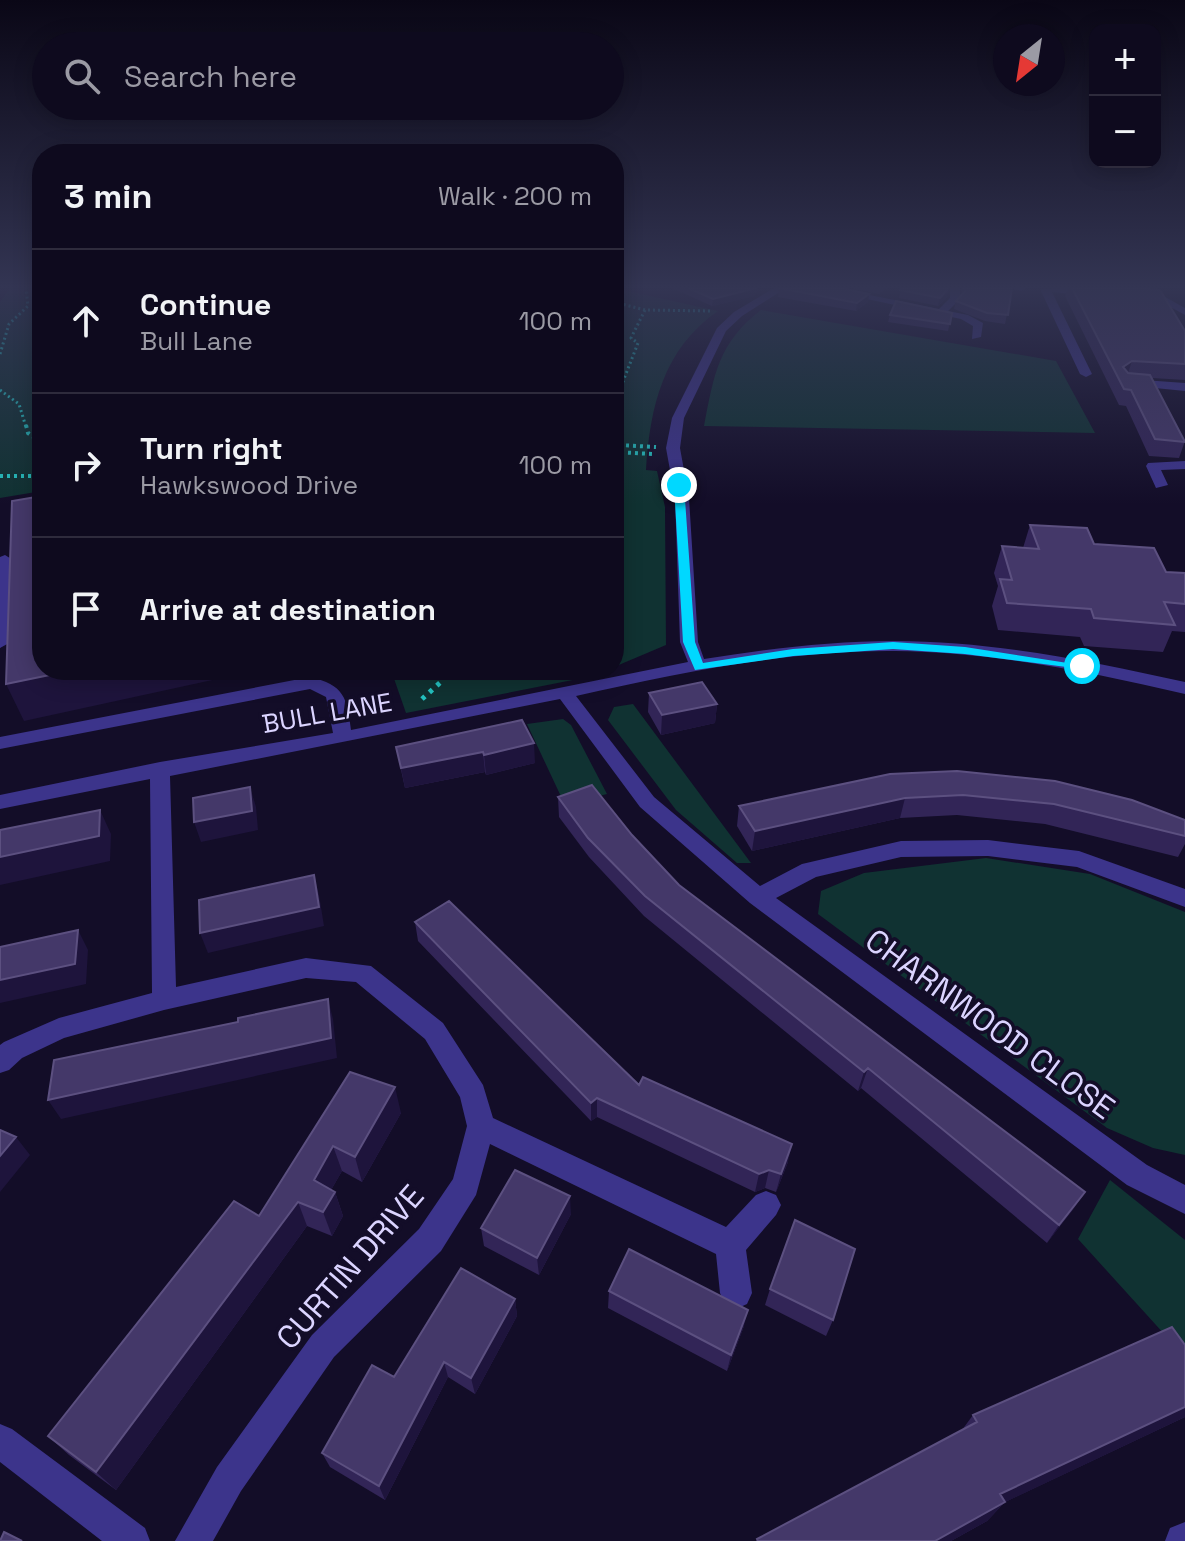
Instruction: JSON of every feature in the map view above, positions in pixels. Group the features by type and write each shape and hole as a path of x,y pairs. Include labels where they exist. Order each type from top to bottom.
{"street":[{"path":"699,668 689,642 682,498 673,448 678,418 705,360"},
{"path":"1079,360 1086,374"},
{"path":"1127,383 1185,387"},
{"path":"1161,485 1153,466 1185,465"},
{"path":"0,643 5,560"},
{"name":"BULL LANE","path":"0,802 160,769 343,738 793,652 893,646 1051,661 1185,688"},
{"path":"0,743 310,683 326,685 334,691 343,738"},
{"name":"CHARNWOOD CLOSE","path":"565,694 647,802 758,897 1137,1175 1185,1200"},
{"path":"160,769 164,1000"},
{"path":"758,897 810,870 901,849 988,848 1079,859 1185,898"},
{"path":"0,1062 13,1050 59,1029 164,1000 306,968 362,973 434,1031 473,1094 481,1126 730,1245"},
{"name":"CURTIN DRIVE","path":"193,1541 229,1479 323,1346 430,1240 466,1185 481,1126"},
{"path":"736,1293 730,1245 766,1205"},
{"path":"0,1441 132,1541"}],"path":[{"path":"624,379 631,360"},
{"path":"0,390 19,404 22,423 32,438"},
{"path":"624,445 661,447"},
{"path":"624,452 662,454"},
{"path":"0,476 32,476"},
{"path":"417,704 443,680"}],"green space":[{"path":"0,360 32,360 32,493 0,498"},
{"path":"624,360 673,360 656,402 646,470 657,471 665,507 666,645 624,663"},
{"path":"720,361 1056,361 1095,433 704,426"},
{"path":"394,680 573,680 406,713"},
{"path":"633,704 751,863 737,863 676,810 608,720 614,707"},
{"path":"563,719 571,725 607,794 565,805 527,724"},
{"path":"986,858 1090,874 1185,912 1185,1155 1153,1148 1107,1128 818,914 821,891 864,873"},
{"path":"1110,1180 1185,1240 1185,1357 1078,1239"}],"building":[{"path":"1109,360 1185,360 1185,364 1132,361 1123,367 1128,373 1150,375 1185,442 1155,439 1131,390 1124,389"},
{"path":"32,498 32,679 6,684 12,501"},
{"path":"1030,525 1087,528 1094,544 1154,548 1166,572 1185,573 1185,604 1164,602 1175,625 1094,618 1091,609 1007,603 1000,579 1012,580 1002,546 1039,549"},
{"path":"702,682 717,704 662,715 649,693"},
{"path":"522,720 534,743 484,755 483,752 401,768 396,747"},
{"path":"957,771 1055,781 1132,800 1185,820 1185,836 1054,804 963,795 905,798 755,831 739,806 890,774"},
{"path":"592,785 632,835 679,885 1085,1192 1059,1225 868,1068 864,1072 645,896 588,838 558,797"},
{"path":"250,787 252,811 194,822 193,798"},
{"path":"100,810 99,836 0,857 0,830"},
{"path":"314,875 319,907 200,933 199,900"},
{"path":"449,901 639,1085 643,1077 792,1144 781,1174 769,1170 759,1174 597,1098 591,1103 415,922"},
{"path":"78,930 75,964 0,980 0,947"},
{"path":"328,999 331,1038 48,1100 54,1060 238,1022 238,1018"},
{"path":"350,1072 395,1087 355,1157 333,1146 314,1180 335,1192 323,1212 298,1202 96,1472 48,1436 234,1201 259,1216"},
{"path":"0,1130 16,1137 0,1156"},
{"path":"515,1170 570,1196 537,1258 481,1228"},
{"path":"795,1220 855,1249 833,1320 770,1289"},
{"path":"629,1249 748,1310 731,1355 609,1291"},
{"path":"461,1268 515,1299 471,1378 444,1362 379,1486 322,1453 372,1365 394,1377"},
{"path":"1172,1327 1185,1345 1185,1407 1000,1494 1005,1502 935,1541 758,1541 977,1422 973,1415"},
{"path":"4,1532 22,1541 0,1541"}],"route":[{"path":"679,485 689,642 699,668 793,652 893,646 965,650 1082,666"}]}
